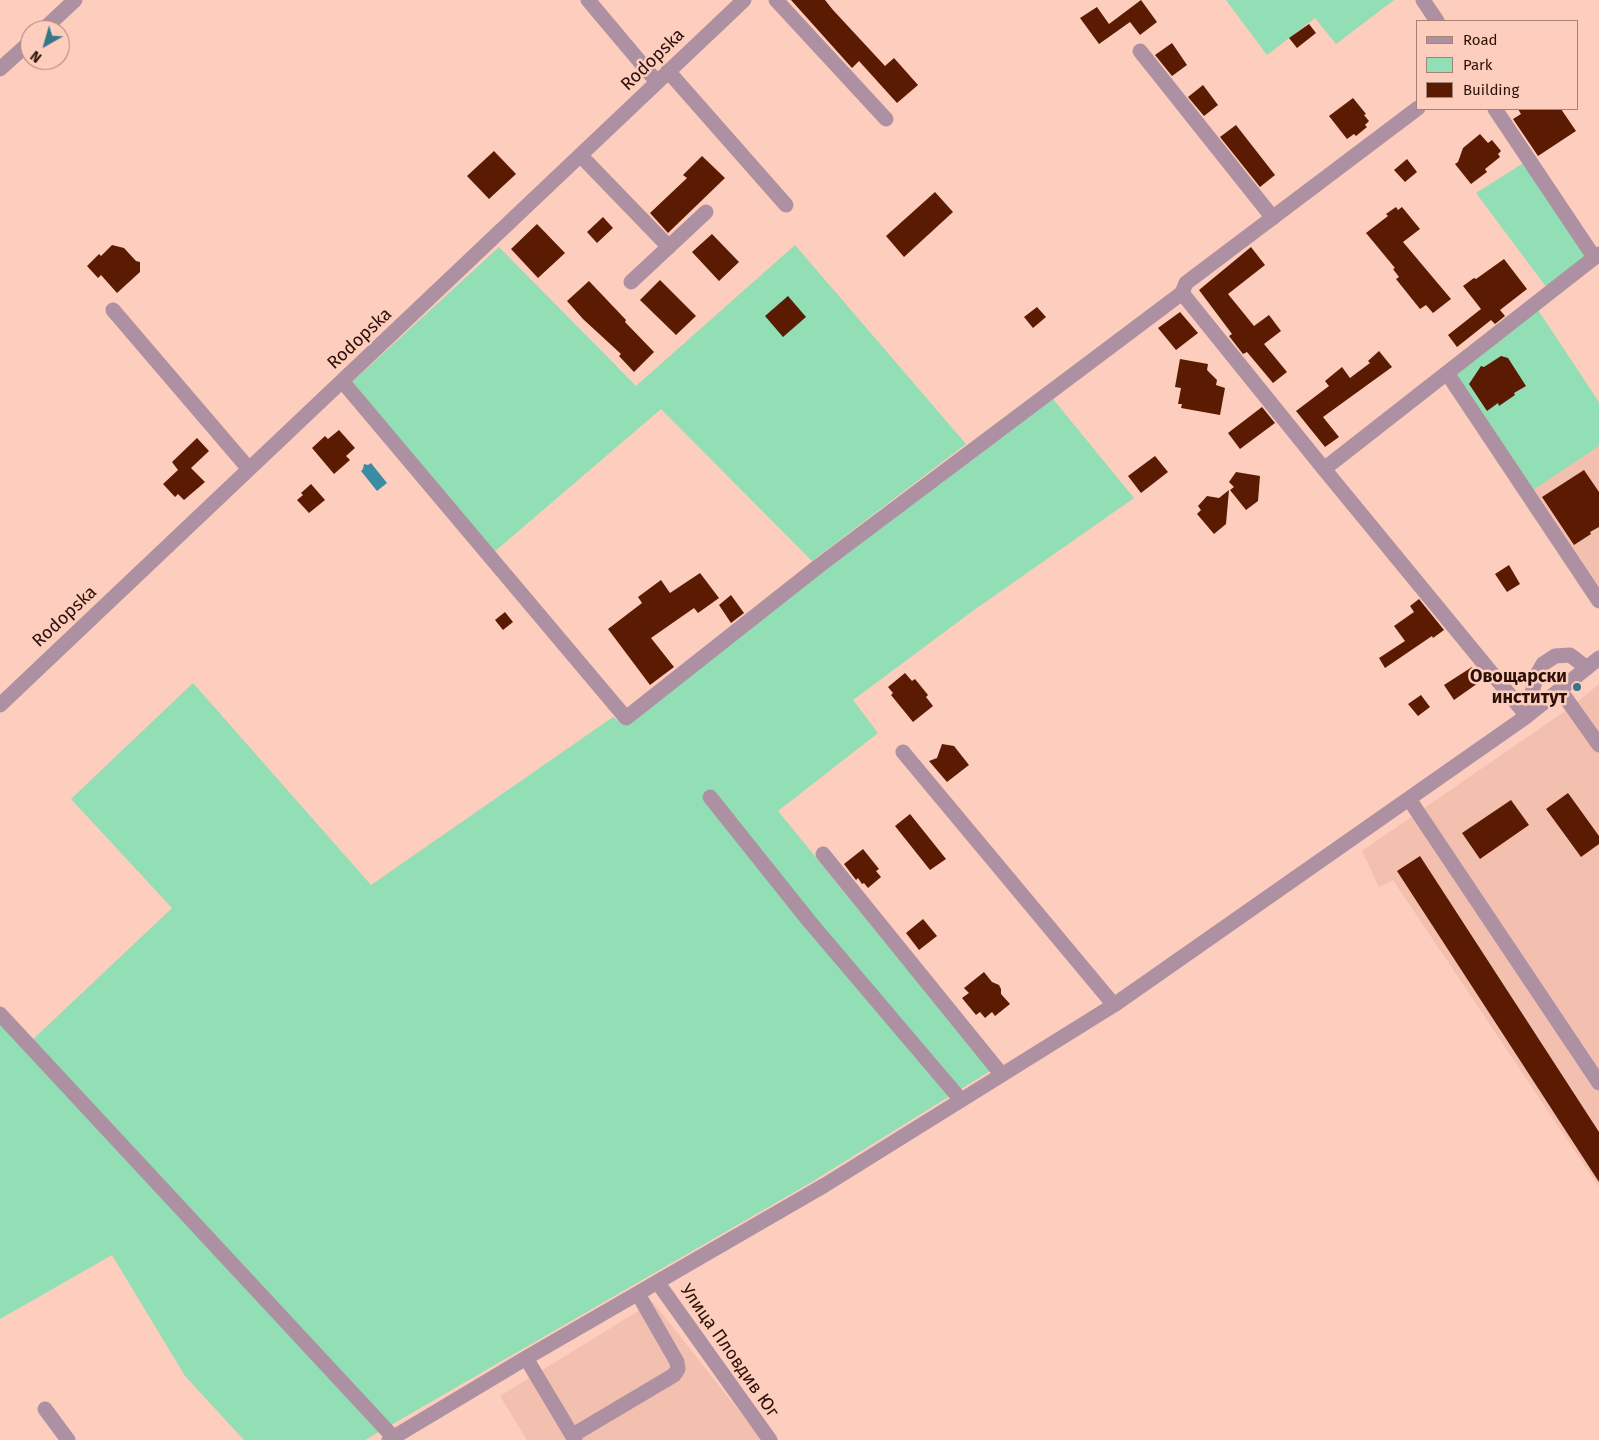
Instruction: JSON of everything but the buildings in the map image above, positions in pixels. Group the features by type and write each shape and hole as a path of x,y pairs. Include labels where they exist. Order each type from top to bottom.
{"street":[{"path":"54,20 75,0"},
{"path":"588,0 786,205"},
{"name":"Rodopska","path":"0,705 744,0"},
{"path":"776,0 886,119"},
{"path":"1422,0 1436,20"},
{"path":"0,70 20,51"},
{"path":"1140,51 1272,218"},
{"path":"342,381 626,718 820,565 1182,293 1186,283 1416,110"},
{"path":"1324,469 1596,256 1496,110"},
{"path":"581,156 669,247"},
{"path":"631,282 706,212"},
{"path":"1182,293 1527,716"},
{"path":"113,310 249,469"},
{"path":"1447,373 1599,601"},
{"path":"1527,716 1536,676 1543,664 1554,656 1570,655 1593,663"},
{"path":"0,1014 393,1439 526,1358 825,1185 1114,1005 1527,716 1593,663"},
{"path":"1560,690 1599,746"},
{"path":"903,752 1114,1005"},
{"path":"710,797 809,921 961,1100"},
{"path":"1409,799 1599,1083"},
{"path":"823,854 1002,1075"},
{"name":"Улица Пловдив Юг","path":"658,1283 770,1440"},
{"path":"526,1358 574,1438 674,1375 678,1369 677,1362 638,1294"},
{"path":"45,1409 68,1440"}],"shaded area":[{"path":"1599,446 1599,590 1533,490"},
{"path":"1599,684 1599,1187 1393,880 1379,887 1362,851 1571,707"},
{"path":"653,1302 762,1440 527,1440 500,1396"}],"green space":[{"path":"1226,0 1394,0 1336,44 1315,18 1267,55"},
{"path":"1525,162 1588,256 1547,288 1476,193"},
{"path":"795,245 966,444 812,561 661,409 494,552 351,383 499,247 636,386"},
{"path":"1538,310 1599,402 1599,446 1533,490 1456,375"},
{"path":"1053,399 1134,498 974,610 853,700 878,733 778,811 990,1071 810,1183 365,1440 244,1440 185,1376 112,1255 0,1319 0,1018 27,1045 172,908 71,799 193,683 371,885 613,717 625,726 821,573"}],"water":[{"path":"371,463 387,483 377,491 361,471 364,464 368,465"}],"place":[{"name":"Овощарски институт","path":"1577,687"}]}
